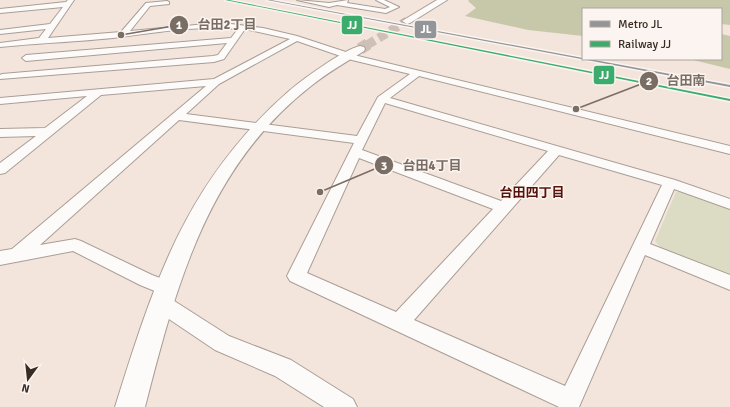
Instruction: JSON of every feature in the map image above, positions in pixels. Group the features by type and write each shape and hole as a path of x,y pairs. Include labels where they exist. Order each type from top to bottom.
{"street":[{"path":"300,0 329,5 351,0"},
{"path":"337,3 386,11 396,7 379,0"},
{"path":"407,21 443,0"},
{"path":"0,11 70,2"},
{"path":"70,2 57,15 42,42 23,60 235,40"},
{"path":"124,34 148,4 168,3"},
{"path":"0,32 52,26"},
{"path":"0,45 42,40 212,27 243,27 354,53 416,74 730,150"},
{"path":"1,75 214,59 221,57 235,40 243,27"},
{"path":"17,255 216,82 296,39"},
{"path":"130,407 164,296 189,232 216,185 238,152 259,126 300,88 354,53"},
{"path":"158,86 167,63"},
{"path":"416,74 382,99 296,276 400,322 568,404 670,184"},
{"path":"0,101 216,82"},
{"path":"0,170 99,92"},
{"path":"382,99 670,184 730,204"},
{"path":"177,116 259,126 358,146 504,208"},
{"path":"0,133 48,132"},
{"path":"400,322 556,150"},
{"path":"0,258 75,245 146,280 222,343 283,368 333,404"},
{"path":"642,247 730,283"}],"green space":[{"path":"730,0 730,25 722,24 722,8 582,8 582,36 528,30 465,16 476,8 468,1"},
{"path":"722,34 730,36 730,69 693,60 722,60"},
{"path":"676,192 684,192 730,208 730,277 661,248 655,241"}],"tunnel":[{"path":"367,45 407,21"},
{"path":"360,49 368,44"}],"metro line":[{"name":"JL","path":"268,0 582,59"},
{"name":"JL","path":"589,60 730,86"}],"rail line":[{"name":"JJ","path":"226,0 730,100"}],"place":[{"name":"台田2丁目","path":"121,35"},
{"name":"台田南","path":"576,109"},
{"name":"台田4丁目","path":"320,192"}],"district":[{"name":"台田四丁目","path":"532,193"}]}
